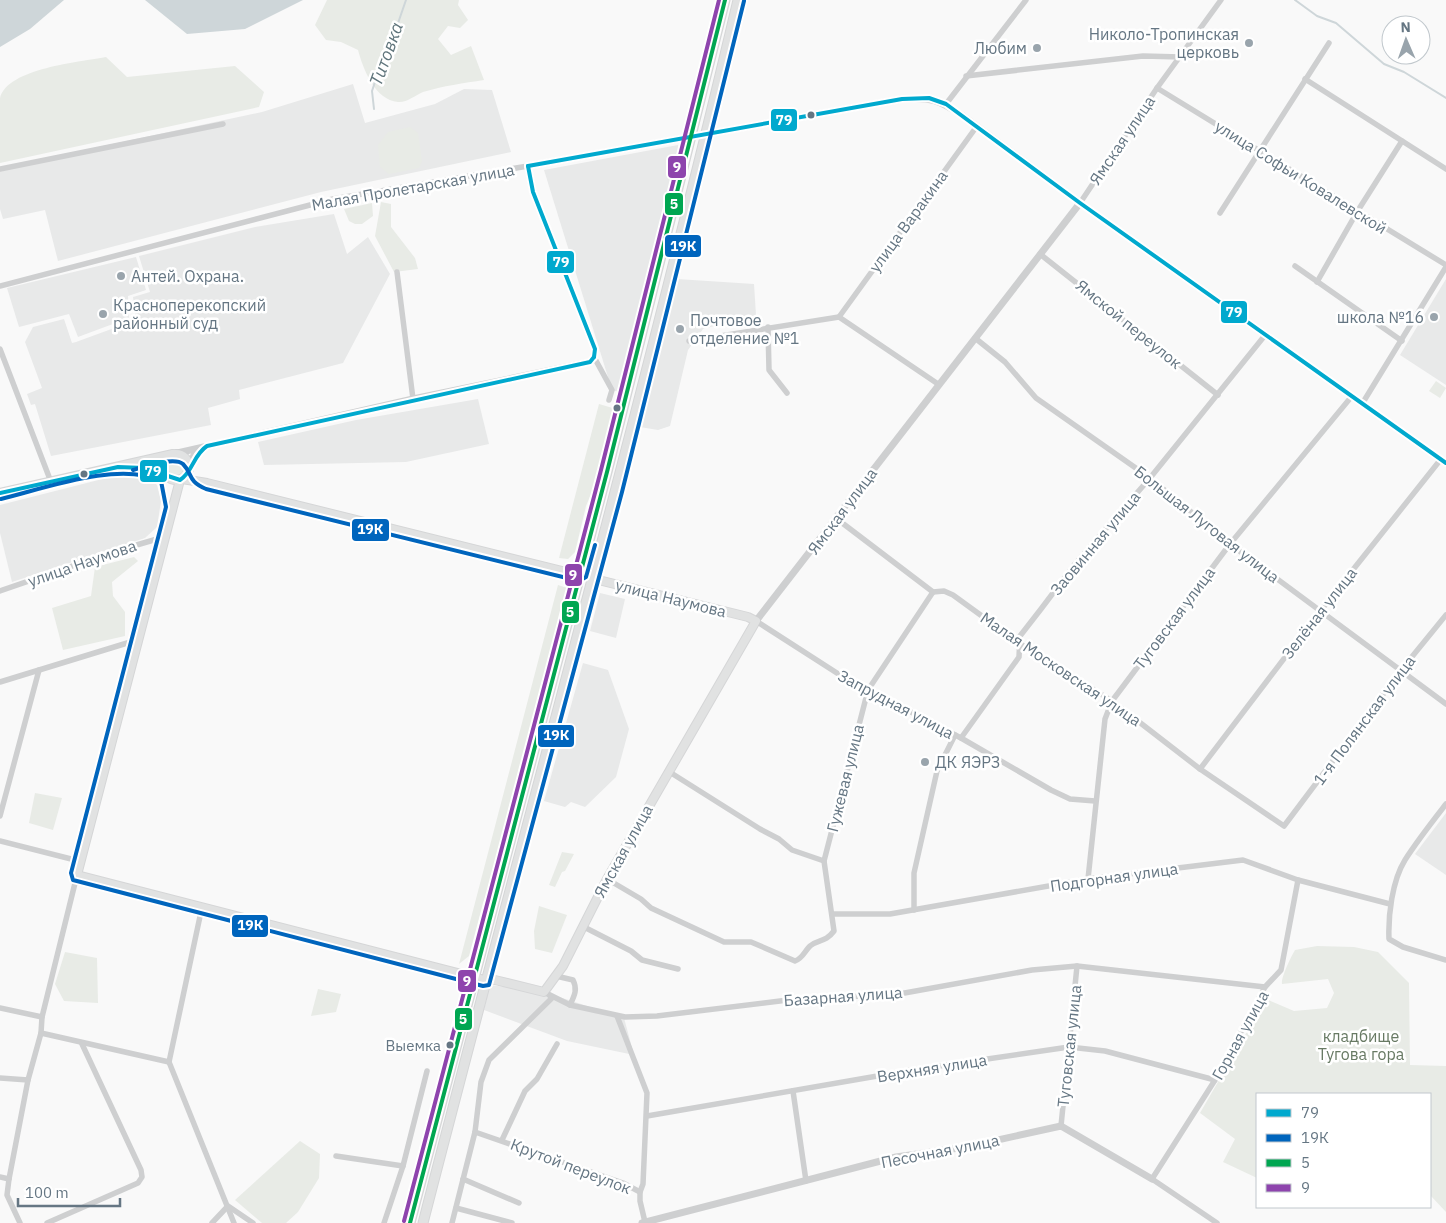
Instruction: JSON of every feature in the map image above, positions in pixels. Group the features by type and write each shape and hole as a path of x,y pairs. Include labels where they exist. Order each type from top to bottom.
{"main road":[{"path":"410,1223 580,575 725,0"},
{"path":"423,1223 485,980 594,578 738,0"},
{"path":"0,493 173,454 183,455 190,466 188,473 181,480 172,507 77,875"},
{"path":"172,507 163,464 173,454"},
{"path":"118,466 140,467 181,480"},
{"name":"улица Наумова","path":"190,466 198,478 207,483"},
{"name":"улица Наумова","path":"181,480 207,483 594,578 748,617 756,621"},
{"name":"Ямская улица","path":"544,992 556,976 584,927 606,879 668,770 756,621"},
{"name":"Базарная улица","path":"77,875 485,980 495,980 544,992"}],"street":[{"path":"1026,0 946,104 1080,204 1443,461"},
{"name":"Ямская улица","path":"756,621 837,519 938,384 1080,204 1157,88 1221,0"},
{"path":"1220,213 1329,43"},
{"path":"966,76 1143,56 1181,57"},
{"path":"1305,79 1446,169"},
{"name":"улица Софьи Ковалевской","path":"1157,88 1446,266"},
{"name":"Малая Пролетарская улица","path":"0,286 333,199 706,133 920,98 929,98 946,104"},
{"path":"0,169 223,124"},
{"name":"улица Варакина","path":"839,317 977,126"},
{"path":"1317,282 1356,212 1402,141"},
{"path":"173,454 413,399 590,362 594,357 595,349 533,192 528,166"},
{"name":"Ямской переулок","path":"1040,254 1218,395"},
{"path":"1295,266 1402,341"},
{"path":"1362,404 1446,266"},
{"path":"397,272 413,399"},
{"path":"689,341 839,317 938,384"},
{"path":"768,327 770,370 787,393"},
{"name":"Заовинная улица","path":"914,910 914,873 937,771 958,737 1019,657 1020,636 1075,564 1150,478 1266,334"},
{"name":"Большая Луговая улица","path":"974,338 1005,362 1036,398 1150,478 1230,544 1402,669 1446,704"},
{"path":"0,349 51,482"},
{"path":"594,357 612,390 609,400"},
{"name":"Туговская улица","path":"1088,878 1106,719 1112,701 1230,544 1352,396"},
{"path":"190,466 197,452 206,446"},
{"name":"Зелёная улица","path":"1200,769 1321,610 1443,461"},
{"name":"Малая Московская улица","path":"837,519 933,592 944,591 953,595 1019,643 1112,701 1200,769 1284,826"},
{"name":"улица Наумова","path":"0,591 116,550 164,537"},
{"name":"Гужевая улица","path":"606,879 641,899 651,908 724,942 752,942 795,961 801,959 811,945 828,940 834,931 824,861 868,690 933,592"},
{"name":"1-я Полянская улица","path":"1284,826 1402,669 1446,615"},
{"name":"Запрудная улица","path":"756,621 868,690 1070,799 1096,801"},
{"path":"0,682 137,640"},
{"path":"0,816 39,670"},
{"path":"668,770 760,829 779,839 792,850 824,861"},
{"path":"1446,804 1404,862 1390,904 1389,940 1403,947 1446,960"},
{"path":"0,842 80,861"},
{"name":"Подгорная улица","path":"832,914 890,914 1088,878 1243,860 1298,880 1390,904"},
{"path":"20,1223 7,1195 9,1179 28,1080 42,1033 42,1017 77,875"},
{"name":"Горная улица","path":"1152,1179 1215,1080 1265,987 1281,970 1298,880"},
{"path":"202,907 169,1062 234,1223"},
{"path":"584,927 631,951 642,960 678,969"},
{"name":"Туговская улица","path":"1061,1126 1077,966"},
{"name":"Базарная улица","path":"544,992 570,1005 616,1016 657,1016 788,1000 899,994 1032,970 1077,966 1265,987"},
{"path":"556,976 573,980 575,984 575,992 570,1005"},
{"path":"452,1223 475,1132 481,1082 489,1060 552,998 544,992"},
{"path":"0,1008 42,1017"},
{"path":"616,1016 647,1093 644,1184 640,1192 644,1223"},
{"path":"42,1033 82,1044 169,1062"},
{"path":"47,1223 138,1183 142,1177 82,1044"},
{"path":"502,1140 525,1091 536,1080 557,1044"},
{"name":"Верхняя улица","path":"647,1116 1069,1047 1105,1051 1215,1080"},
{"path":"384,1223 403,1166 427,1071"},
{"path":"0,1078 28,1080"},
{"path":"793,1091 806,1180"},
{"path":"1061,1126 1152,1179 1217,1223"},
{"name":"Песочная улица","path":"644,1223 896,1158 966,1147 1061,1126"},
{"name":"Крутой переулок","path":"475,1132 623,1183 640,1192"},
{"path":"336,1156 403,1166"},
{"path":"0,1177 9,1179"},
{"path":"463,1179 519,1203"},
{"path":"212,1223 228,1206"},
{"path":"228,1206 253,1223"},
{"path":"456,1208 512,1223"}],"shaded area":[{"path":"0,0 64,0 30,29 0,47"},
{"path":"145,0 303,0 245,29 187,34"},
{"path":"353,84 365,123 435,104 464,89 492,90 511,152 321,192 58,261 45,210 3,219 0,209 0,168 262,112"},
{"path":"678,145 682,152 619,392 612,390 544,170"},
{"path":"334,214 347,254 368,237 390,274 343,363 239,390 240,399 208,408 211,425 51,456 35,404 31,405 27,394 42,388 25,342 33,327 64,319 72,343 136,320 133,297 150,292 139,256 255,227"},
{"path":"136,257 146,290 128,296 129,318 78,337 69,314 19,327 7,288"},
{"path":"677,279 754,284 756,315 703,329 688,350 670,426 658,430 640,427"},
{"name":"школа №16","path":"1446,279 1446,385 1400,355"},
{"path":"478,399 489,444 406,462 264,465 258,442 356,420"},
{"path":"126,473 143,474 157,485 161,501 157,527 145,538 12,582 0,533 0,505"},
{"path":"600,593 625,599 616,638 590,631"},
{"path":"583,663 608,670 629,729 616,777 585,807 571,802 565,807 544,801"},
{"path":"1446,813 1446,875 1415,854"},
{"path":"490,985 544,992 624,1018 634,1055 567,1041 484,1010"}],"green space":[{"path":"327,0 459,0 458,5 468,20 460,28 448,26 438,39 451,55 471,46 484,80 423,92 401,102 390,100 383,96 371,82 358,50 341,42 326,40 315,25"},
{"path":"106,57 127,77 235,66 264,92 259,107 0,163 0,98 6,88 30,73 46,68"},
{"path":"410,127 418,133 422,161 419,168 389,174 380,167 378,145 388,132"},
{"path":"381,202 391,204 391,227 415,258 418,269 394,272 375,236"},
{"path":"372,203 373,216 362,224 355,224 349,221 344,209"},
{"path":"1436,381 1446,388 1440,398 1429,391"},
{"path":"599,404 616,409 600,472 586,506 575,552 568,559 559,558"},
{"path":"173,458 181,458 186,463 184,474 173,476 168,471 168,463"},
{"path":"134,557 138,561 112,582 113,596 125,612 125,636 63,650 52,608 91,596 95,567"},
{"path":"558,585 567,588 570,597 469,956 459,964"},
{"path":"35,793 62,798 53,830 29,823"},
{"path":"562,852 574,854 555,887 549,885"},
{"path":"539,906 567,915 552,953 535,949 534,931"},
{"name":"кладбище Тугова гора","path":"1317,946 1354,947 1378,952 1409,983 1410,1065 1446,1066 1446,1212 1431,1196 1431,1093 1256,1093 1256,1178 1223,1162 1235,1139 1200,1113 1266,999 1294,1011 1327,1008 1334,993 1328,979 1282,984 1295,950"},
{"path":"65,952 97,958 98,1003 64,1001 55,984"},
{"path":"318,989 341,994 336,1012 311,1016"},
{"path":"300,1141 320,1154 319,1178 298,1212 286,1223 262,1223 235,1200"}],"waterway":[{"name":"Титовка","path":"374,109 372,91 386,58 406,0"},
{"path":"1295,0 1317,16 1336,23 1384,64 1404,72 1446,98"}],"transit line":[{"name":"9","path":"404,1221 601,470 719,0"},
{"name":"5","path":"410,1223 607,472 725,0"},
{"name":"19К","path":"1,499 82,478 125,474 144,476 161,481 166,507 71,873 73,880 483,986 489,985 622,492 744,1"},
{"name":"79","path":"528,166 902,99 929,98 946,104 1080,203 1446,463"},
{"name":"79","path":"528,166 533,192 595,349 594,357"},
{"name":"79","path":"0,493 118,467 144,468 180,480 188,473 199,454 207,446 590,362 594,357"},
{"name":"19К","path":"133,470 158,463 179,462 183,464 196,483 206,489 579,581 586,577 595,545"}],"place":[{"name":"Николо-Тропинская церковь","path":"1249,43"},
{"name":"Любим","path":"1037,48"},
{"name":"Антей. Охрана.","path":"121,276"},
{"name":"Красноперекопский районный суд","path":"103,314"},
{"name":"школа №16","path":"1434,317"},
{"name":"Почтовое отделение №1","path":"680,329"},
{"name":"ДК ЯЭРЗ","path":"925,762"},
{"name":"Выемка","path":"450,1045"}]}
